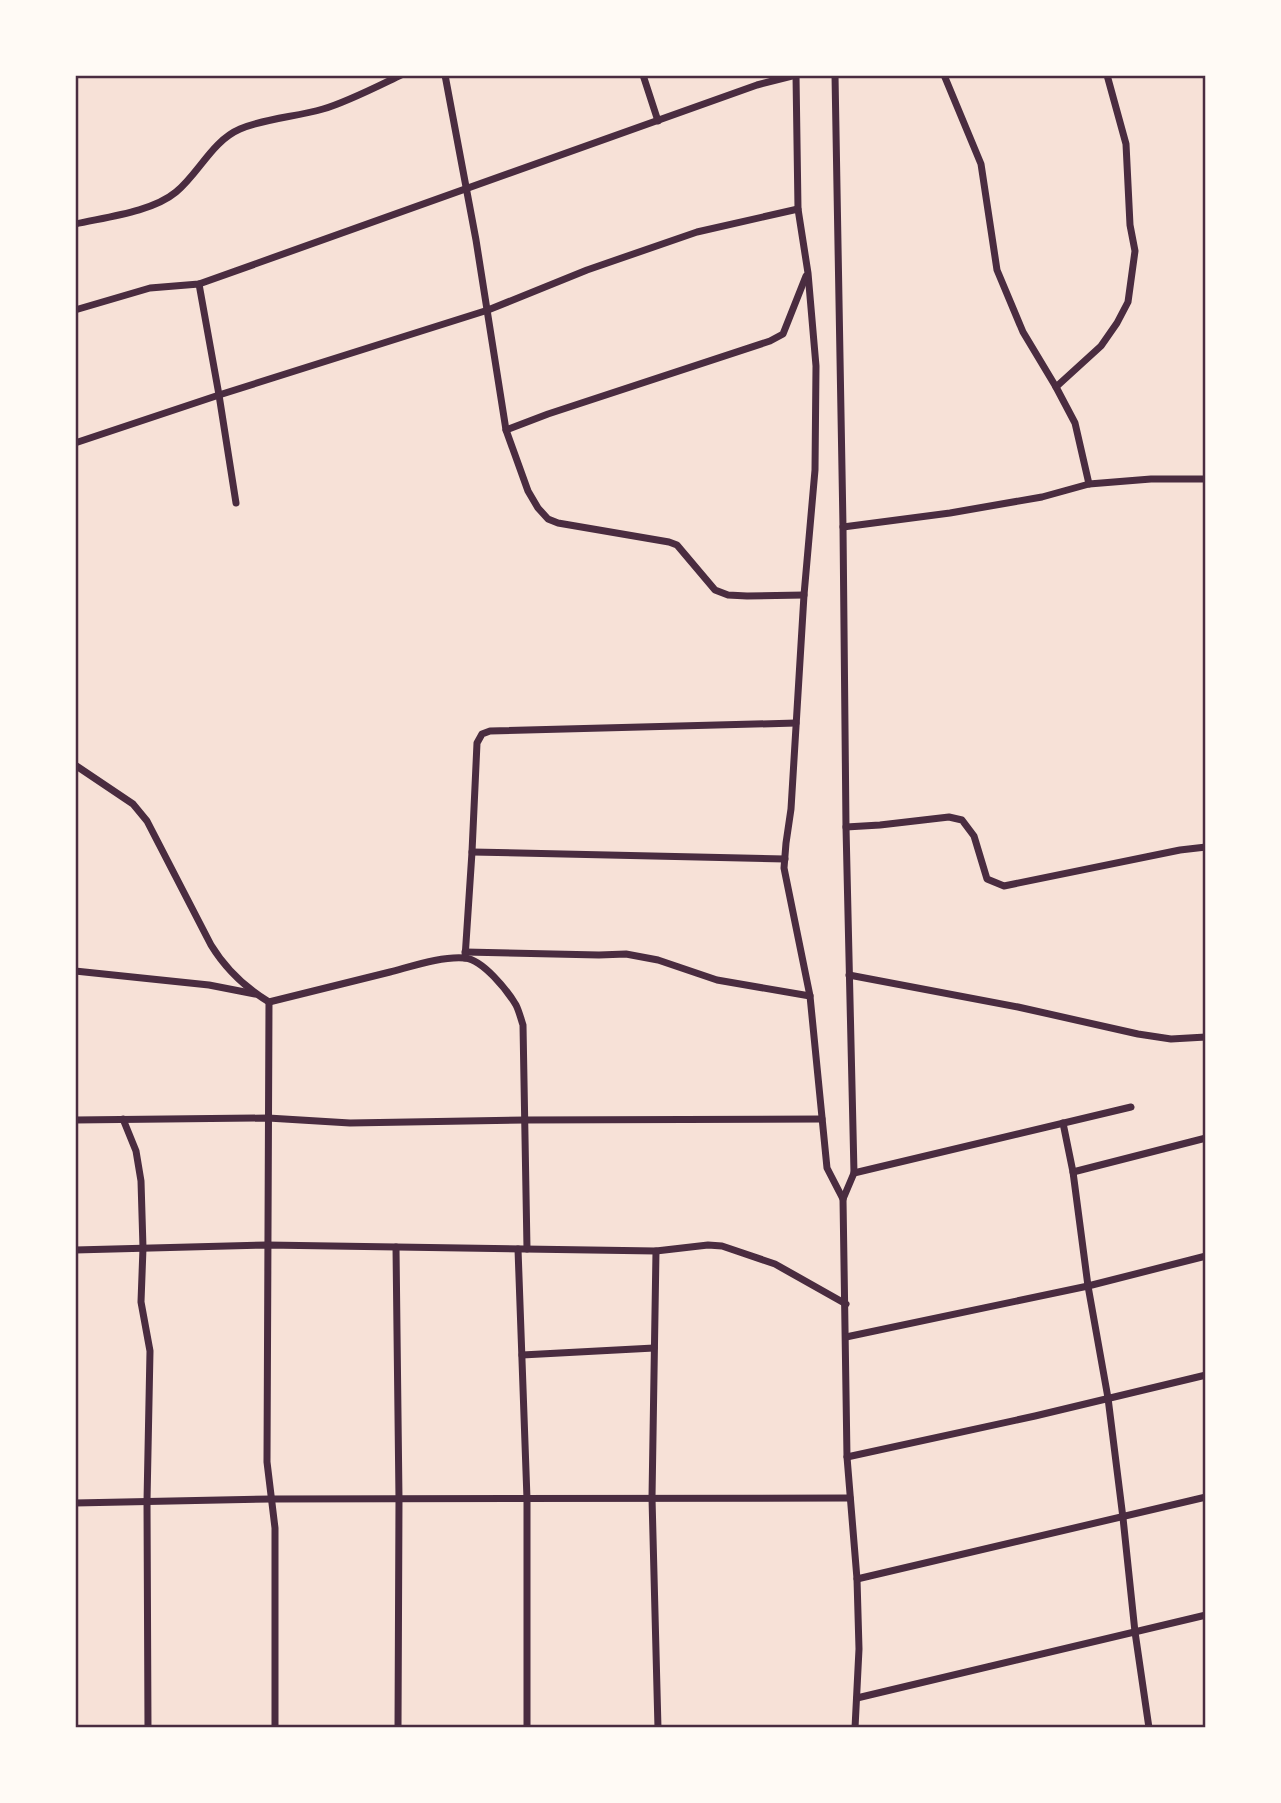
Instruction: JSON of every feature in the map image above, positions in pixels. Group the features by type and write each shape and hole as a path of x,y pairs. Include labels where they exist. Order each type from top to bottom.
{"street":[{"path":"75,224 145,208 166,199 177,192 231,133 255,124 325,109 401,75"},
{"path":"445,75 488,310 506,430 528,491 538,508 548,519 558,523 669,541 685,553 715,590 729,595 804,595"},
{"path":"643,75 658,121"},
{"path":"75,310 150,288 199,284 757,85 796,75 798,209 808,273 816,366 815,470 804,595 791,809 784,867 810,996 827,1168 843,1199"},
{"path":"835,75 854,1173 843,1199 847,1457 857,1579 859,1648 855,1728"},
{"path":"944,75 981,164 997,270 1023,332 1075,423 1089,485"},
{"path":"1056,387 1101,346 1128,302 1135,251 1130,225 1126,144 1107,75"},
{"path":"75,443 219,394 488,310 587,270 697,232 798,209"},
{"path":"506,430 770,341 783,334 808,273"},
{"path":"199,284 236,503"},
{"path":"843,527 963,511 1042,497 1089,485 1152,479 1206,479"},
{"path":"465,955 477,743 482,734 491,731 796,723"},
{"path":"75,765 118,792 133,804 147,821 222,962 256,995 269,1002 465,955 626,954 657,960 717,980 810,996"},
{"path":"846,827 949,817 961,820 974,836 987,879 1004,886 1206,847"},
{"path":"472,852 785,859"},
{"path":"465,955 481,966 509,995 518,1008 523,1025 526,1120 522,1354 527,1499 527,1728"},
{"path":"75,971 209,985 256,995"},
{"path":"849,975 1018,1007 1138,1034 1171,1039 1206,1037"},
{"path":"269,1002 267,1462 275,1528 275,1728"},
{"path":"854,1173 1131,1107"},
{"path":"75,1120 268,1118 350,1123 822,1119"},
{"path":"123,1119 136,1151 141,1181 141,1302 150,1351 148,1728"},
{"path":"1063,1123 1108,1398 1149,1728"},
{"path":"1073,1172 1206,1138"},
{"path":"75,1250 267,1245 656,1251 708,1245 722,1246 775,1264 846,1304"},
{"path":"396,1247 398,1728"},
{"path":"656,1251 652,1499 658,1728"},
{"path":"846,1337 1088,1286 1206,1256"},
{"path":"522,1354 654,1349"},
{"path":"847,1457 1206,1375"},
{"path":"857,1579 1206,1497"},
{"path":"75,1503 271,1499 850,1498"},
{"path":"857,1698 1206,1615"}]}
